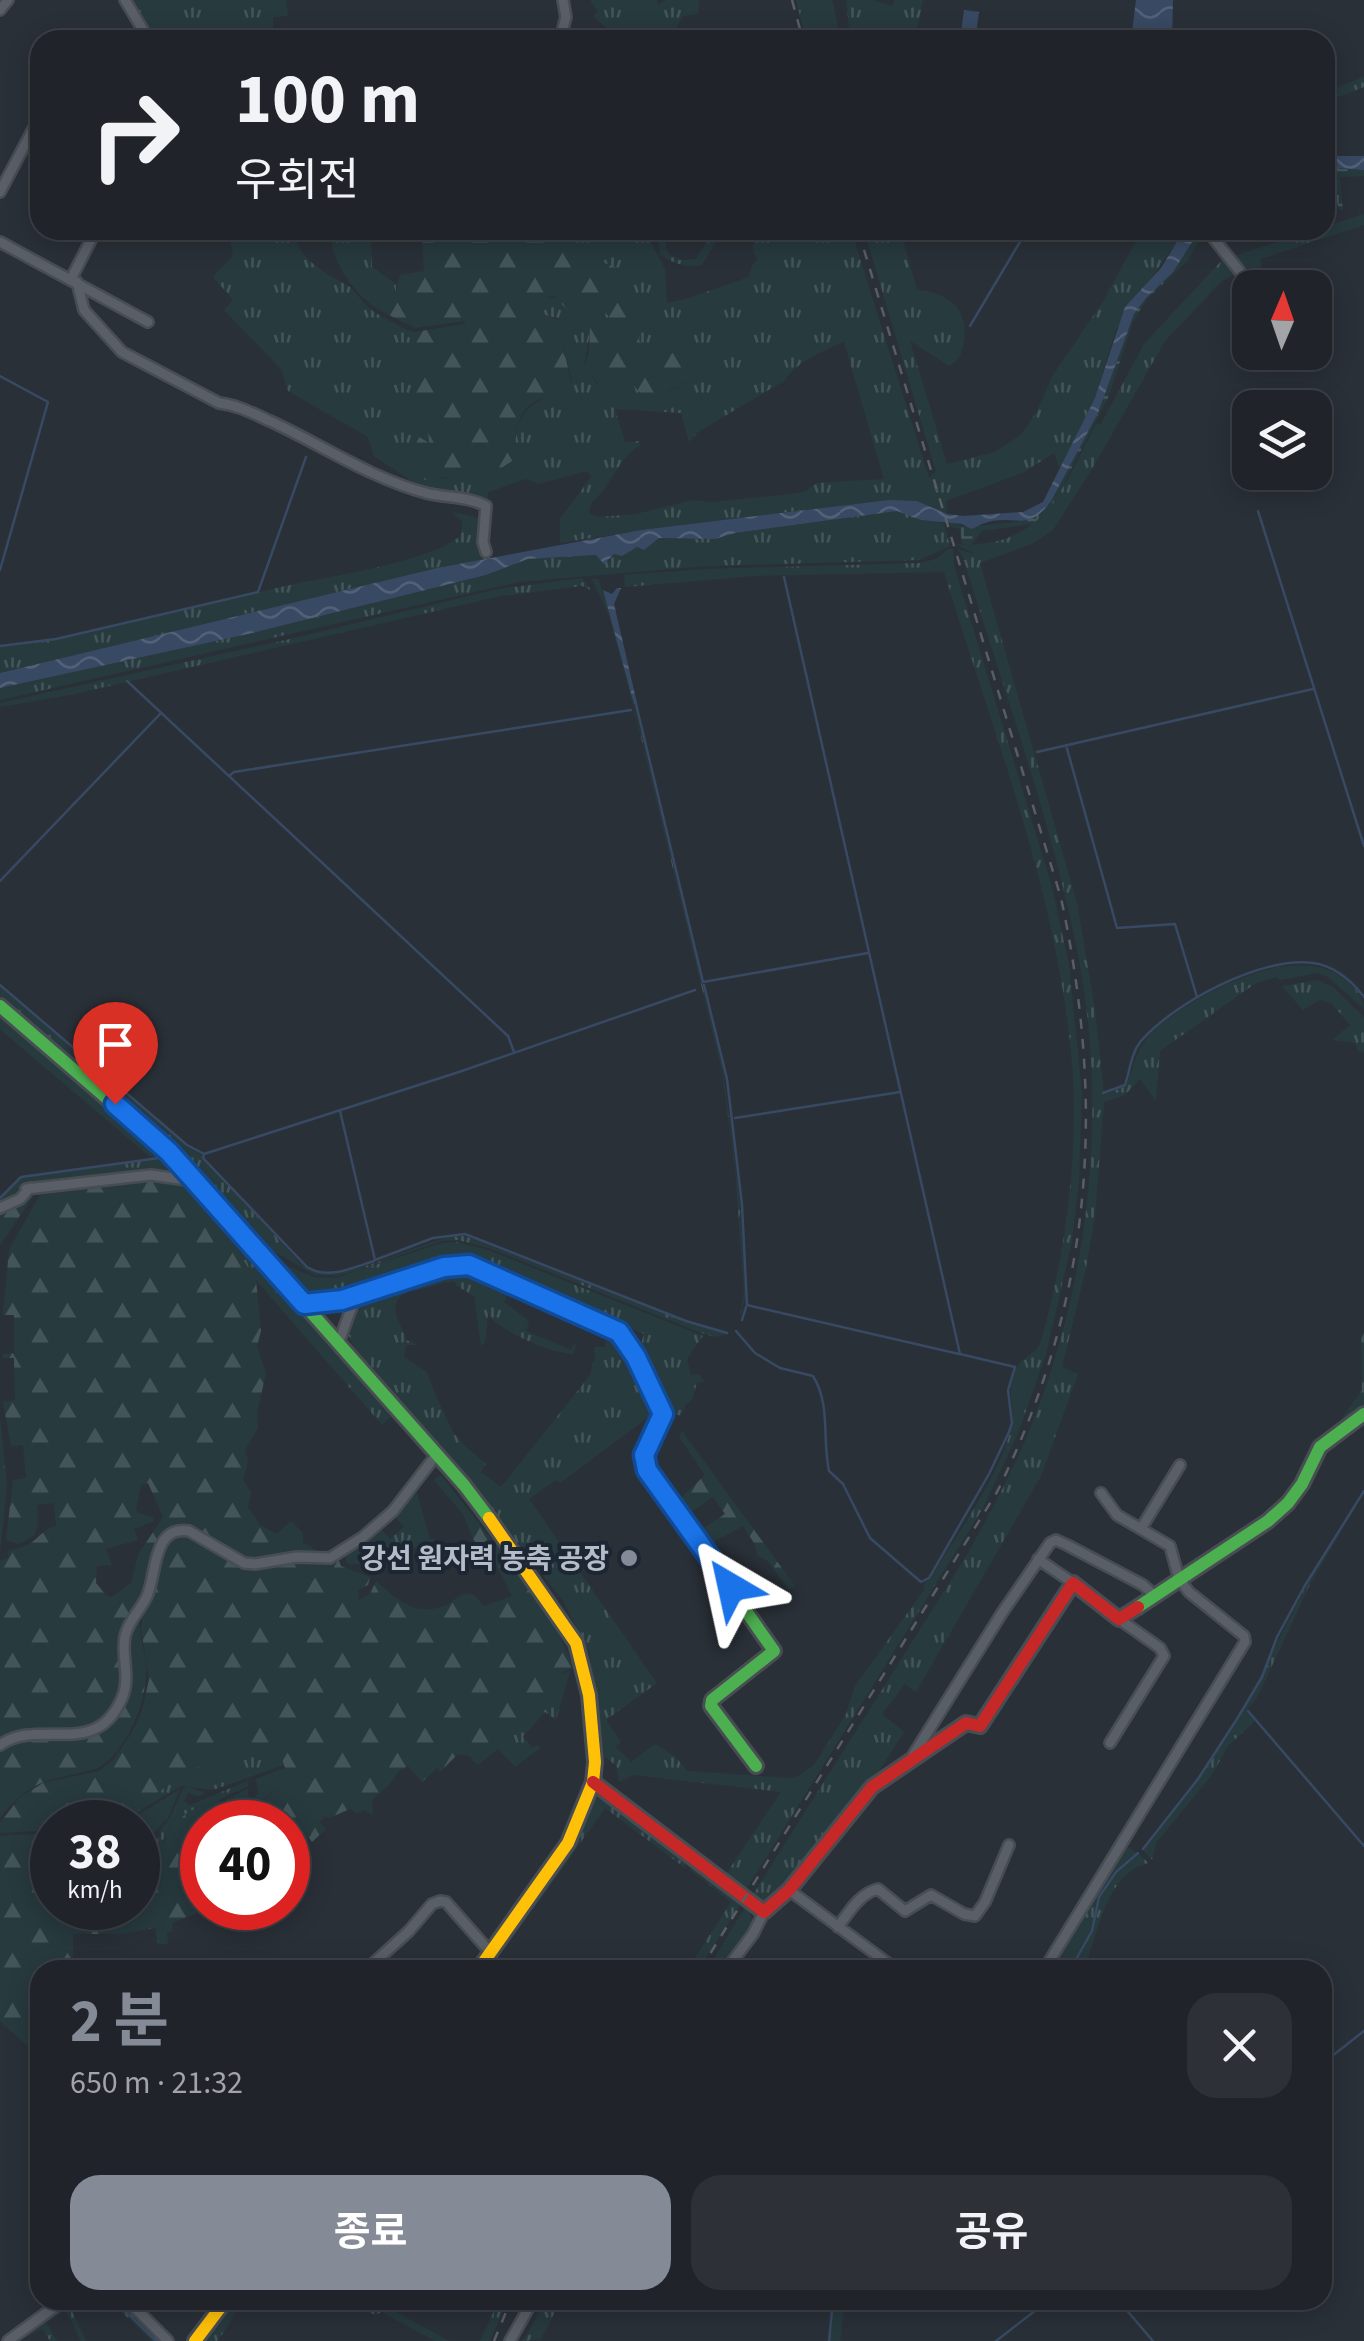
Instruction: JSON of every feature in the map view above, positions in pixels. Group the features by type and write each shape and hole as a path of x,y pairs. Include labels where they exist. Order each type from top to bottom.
{"street":[{"path":"0,10 8,0"},
{"path":"125,0 143,30"},
{"path":"563,0 566,17 563,30"},
{"path":"0,192 30,135"},
{"path":"92,240 74,280 84,310 122,352 220,403 232,404 294,432 370,473 425,493 486,506 486,552"},
{"path":"1215,240 1239,270"},
{"path":"0,242 148,322"},
{"path":"0,1006 169,1152 197,1182 437,1454 496,1526 576,1644 589,1695 596,1762 593,1782 568,1843 486,1960"},
{"path":"0,1208 20,1199 28,1188 151,1175 197,1182"},
{"path":"304,1304 325,1303 444,1267 469,1265 619,1332 636,1357 663,1414 644,1455 647,1470 774,1651 712,1700 712,1706 756,1766"},
{"path":"340,1342 356,1295"},
{"path":"1119,1619 1268,1521 1288,1504 1309,1473 1320,1447 1364,1414"},
{"path":"0,1745 22,1736 86,1733 109,1718 126,1685 124,1647 128,1626 146,1600 160,1548 168,1536 188,1531 244,1563 297,1556 330,1558 364,1537 393,1511 437,1454"},
{"path":"1142,1528 1180,1465"},
{"path":"1050,1960 1245,1642 1244,1636 1179,1579 1170,1546 1117,1515 1101,1493"},
{"path":"911,1760 1038,1559 1056,1540 1143,1585 1155,1596"},
{"path":"1038,1559 1160,1648 1164,1656 1110,1743"},
{"path":"734,1960 764,1912 789,1890 872,1787 966,1723 980,1726 1074,1583"},
{"path":"593,1782 764,1912"},
{"path":"838,1926 874,1889 905,1911 931,1895 974,1916 985,1902 1009,1845"},
{"path":"789,1890 884,1960"},
{"path":"377,1960 440,1900 491,1953"},
{"path":"8,2341 50,2310"},
{"path":"137,2310 168,2341"},
{"path":"195,2341 218,2310"},
{"path":"510,2341 528,2310"}],"green space":[{"path":"128,0 286,0 288,16 273,17 273,30 148,30"},
{"path":"590,0 657,0 658,5 665,0 699,0 698,14 683,16 676,30 609,30 593,16 598,11"},
{"path":"796,0 832,0 839,30 804,30"},
{"path":"846,0 873,0 892,6 894,0 923,0 917,30 849,27"},
{"path":"1364,77 1364,87 1335,98 1335,88"},
{"path":"1335,168 1364,170 1364,176 1340,177 1343,210 1339,210"},
{"path":"1364,214 1364,225 1335,234 1335,224"},
{"path":"230,240 296,240 312,263 349,286 369,308 409,334 415,344 420,384 413,389 425,416 430,443 420,447 426,456 416,468 442,479 461,473 482,473 515,459 522,416 572,381 562,340 567,331 560,319 537,313 539,298 560,299 593,318 606,313 609,316 605,329 591,327 584,365 597,384 630,381 648,402 699,376 689,353 647,352 639,340 634,305 621,284 625,271 593,259 570,240 650,240 665,269 667,303 749,277 758,260 753,240 854,240 929,478 936,472 867,240 903,240 917,290 946,298 963,319 962,352 949,366 910,341 947,464 995,452 1022,434 1053,375 1104,300 1137,240 1178,240 1116,329 1095,398 1060,469 1054,453 1022,473 946,501 947,514 917,501 889,500 560,543 560,519 591,477 587,471 538,484 526,479 488,492 488,502 424,489 374,456 368,437 288,391 281,369 224,310 233,300 213,277 233,256","holes":["844,342 884,479 816,483 804,492 791,494 712,502 693,500 636,514 599,517 589,513 591,503 620,464 641,445 639,441 625,442 615,409 681,413 689,442 698,432 784,381 804,362"]},
{"path":"371,240 372,267 396,284 396,291 386,295 379,310 345,275 331,241"},
{"path":"422,240 570,240 593,259 626,271 622,284 636,292 634,305 645,314 639,340 647,352 689,353 702,368 699,376 668,391 669,401 661,407 648,402 630,381 616,392 603,390 584,366 589,353 590,326 605,329 609,316 605,313 593,318 568,310 554,296 539,298 537,313 565,322 567,331 562,340 572,387 526,409 516,433 515,459 503,467 425,480 416,475 416,468 426,456 414,439 416,435 429,443 424,415 413,389 420,384 415,349 397,326 414,332 465,321 415,328 379,310 386,295 396,291 400,275 424,271"},
{"path":"658,240 666,240 670,255 681,260 696,259 708,240 717,240 702,265 675,263 660,255"},
{"path":"1194,240 1199,240 1188,260 1146,300 1133,322 1108,398 1052,506 1033,524 982,531 971,545 962,544 960,529 951,527 949,522 966,527 1016,522 1042,513 1098,413 1134,314 1146,298 1173,272"},
{"path":"1284,240 1318,240 1260,259 1262,268 1241,268 1231,257"},
{"path":"1226,256 1232,263 1228,269 1234,265 1237,270 1232,270 1232,276 1222,281 1165,341 1053,530 1032,544 980,563 1077,903 1104,1095 1126,1086 1141,1047 1159,1026 1198,999 1248,976 1300,965 1323,968 1354,988 1364,1009 1328,977 1318,973 1256,983 1160,1051 1156,1101 1140,1079 1125,1095 1104,1102 1095,1216 1062,1367 1078,1374 1041,1476 916,1692 905,1684 882,1714 904,1732 872,1782 858,1794 775,1898 763,1903 752,1896 967,1555 1011,1471 1034,1419 1070,1302 1089,1180 1091,1056 1085,995 1063,887 1037,792 963,557 957,549 977,555 956,544 1010,537 1030,526 1046,510 1060,492 1096,424 1101,424 1144,344"},
{"path":"897,511 928,521 938,520 944,524 950,546 919,560 706,566 519,582 0,700 0,688 248,634 486,575 528,559 596,555 609,561 614,554 622,555 637,547 644,549 659,538 715,539"},
{"path":"452,512 480,518 484,557 481,562 436,568 0,673 0,647 108,628 427,553 461,535 462,521"},
{"path":"953,549 954,566 1052,887 1069,965 1082,1093 1072,1241 1046,1354 1019,1431 983,1508 744,1893 724,1877 781,1792 633,1775 619,1782 616,1765 604,1757 589,1653 564,1602 444,1450 355,1348 348,1333 348,1320 363,1301 375,1294 441,1272 467,1269 510,1288 504,1302 529,1321 526,1331 571,1350 576,1342 574,1354 553,1350 515,1334 488,1314 485,1342 481,1346 474,1296 454,1281 407,1291 396,1303 406,1340 419,1345 406,1345 404,1357 427,1372 456,1436 486,1464 481,1472 501,1487 591,1374 594,1347 605,1347 606,1340 614,1343 653,1404 654,1413 560,1483 556,1480 529,1499 657,1683 606,1720 621,1742 616,1747 631,1762 655,1744 676,1757 687,1771 789,1778 814,1765 846,1714 855,1686 924,1590 924,1583 987,1487 1011,1429 1013,1377 1041,1341 1064,1238 1072,1168 1074,1098 1064,1000 1053,938 1021,815 944,572 754,576 625,587 624,575 920,563 936,559"},
{"path":"582,578 591,590 582,586 501,596 70,695 0,707 0,703 498,589"},
{"path":"592,579 598,579 612,615 723,1069 739,1195 745,1281 745,1299 739,1322 744,1291 735,1169 722,1071 634,709 609,615"},
{"path":"1317,980 1333,987 1364,1017 1364,1052 1358,1051 1355,1043 1332,1040 1350,1025 1331,1003 1320,1000 1303,1010 1282,986"},
{"path":"0,987 201,1155 300,1263 316,1271 356,1269 424,1245 445,1239 465,1236 686,1322 727,1334 704,1334 489,1248 457,1240 441,1241 356,1271 336,1276 315,1275 263,1245 186,1159 0,996"},
{"path":"0,1014 164,1158 168,1171 24,1187 24,1193 0,1206 0,1199 21,1178 158,1159 149,1156 0,1029"},
{"path":"155,1181 183,1186 202,1198 233,1234 256,1280 261,1331 257,1346 266,1373 257,1413 258,1428 245,1450 248,1461 243,1480 251,1492 248,1507 260,1525 277,1534 291,1521 303,1533 303,1542 324,1556 247,1560 191,1528 170,1530 148,1591 125,1626 120,1689 109,1711 91,1728 14,1734 0,1739 0,1561 8,1558 9,1550 27,1545 56,1526 54,1503 37,1505 34,1536 18,1544 6,1540 13,1480 26,1478 23,1445 11,1446 3,1402 15,1400 14,1358 3,1358 3,1354 14,1353 14,1315 3,1315 9,1250 40,1195","holes":["148,1483 163,1517 138,1555 131,1583 112,1597 106,1595 96,1583 97,1566 112,1565 106,1549 138,1540 134,1529 154,1521 136,1509 141,1485"]},
{"path":"34,1195 0,1245 0,1213"},
{"path":"233,1234 392,1416 382,1425 256,1280"},
{"path":"457,1242 488,1250 703,1336 687,1359 691,1375 699,1374 704,1381 697,1383 681,1416 671,1413 639,1351 644,1334 469,1259 430,1263 323,1296 296,1283 280,1263 314,1277 336,1278 442,1243"},
{"path":"1364,1333 1364,1411 1332,1432 1362,1390"},
{"path":"0,1417 7,1486 0,1553"},
{"path":"682,1431 795,1586 789,1590 768,1561 758,1556 743,1526 710,1544 701,1530 725,1514 713,1497 690,1513 681,1498 705,1475 679,1437"},
{"path":"441,1475 549,1613 574,1667 556,1676 544,1707 497,1737 498,1749 478,1765 469,1756 458,1754 440,1772 437,1768 422,1782 408,1766 372,1800 373,1815 350,1809 329,1818 325,1816 319,1823 326,1829 312,1842 310,1800 263,1800 272,1793 271,1773 285,1768 277,1745 234,1749 202,1767 184,1768 170,1775 165,1787 148,1800 30,1800 30,1831 0,1833 0,1823 20,1797 43,1783 99,1771 113,1760 131,1734 142,1711 149,1679 141,1629 143,1612 161,1552 170,1538 182,1532 245,1566 338,1558 341,1566 370,1577 368,1585 358,1590 359,1600 370,1594 376,1581 407,1604 424,1609 444,1606 465,1594 474,1595 484,1606 512,1596 489,1550 474,1541 463,1514 434,1480"},
{"path":"417,1493 430,1539 436,1543 390,1553 391,1558 347,1563 345,1555 379,1527 390,1539 404,1527 394,1515"},
{"path":"1364,1493 1310,1584 1258,1696 1246,1711 1255,1721 1229,1745 1211,1776 1156,1843 1152,1860 1143,1850 1198,1781 1238,1720 1306,1586"},
{"path":"140,1611 146,1679 140,1708 127,1737 98,1768 33,1787 0,1818 0,1748 22,1738 87,1736 103,1727 121,1707 127,1636"},
{"path":"570,1671 556,1720 545,1712 523,1737 532,1748 540,1748 515,1767 498,1749 497,1737 525,1717 556,1676"},
{"path":"277,1745 284,1765 213,1790 181,1786 157,1800 148,1800 165,1787 170,1775 184,1768 202,1767 234,1749"},
{"path":"271,1773 274,1790 263,1800 227,1800 248,1789 248,1796 254,1798 258,1793 256,1779"},
{"path":"247,1781 249,1786 220,1799 203,1800"},
{"path":"180,1789 168,1818 160,1826 160,1802"},
{"path":"183,1789 205,1793 188,1793 185,1800 180,1800 180,1824 160,1841 160,1830"},
{"path":"600,1795 686,1862 685,1868 605,1808 533,1910 532,1906 573,1847"},
{"path":"180,1820 180,1920 172,1923 172,1931 167,1932 168,1944 158,1944 160,1842"},
{"path":"30,1834 30,1930 144,1930 73,1934 73,1960 30,1960 30,2048 0,2021 0,1836"},
{"path":"1125,1845 1136,1853 1115,1871 1098,1896 1095,1922 1084,1949 1076,1960 1055,1960"},
{"path":"1139,1854 1149,1863 1135,1868 1115,1889 1087,1960 1077,1960 1093,1931 1100,1897 1117,1873"},
{"path":"692,1867 742,1902 704,1960 693,1960 731,1902 689,1869"},
{"path":"746,1906 751,1922 744,1940 727,1960 713,1960"},
{"path":"54,2310 66,2310 46,2323 57,2341 50,2341 42,2329 10,2341"},
{"path":"66,2310 71,2310 86,2341 81,2341"},
{"path":"119,2310 133,2310 165,2341 152,2341"},
{"path":"225,2310 238,2310 217,2341 201,2341"},
{"path":"366,2310 392,2310 449,2341 435,2341 382,2312 375,2315"},
{"path":"494,2310 504,2310 490,2341 480,2341"},
{"path":"541,2310 556,2310 541,2339 523,2341"},
{"path":"833,2310 844,2310 840,2341 829,2341"}],"water":[{"path":"1136,0 1173,0 1172,30 1132,30"},
{"path":"964,10 979,12 976,30 961,30"},
{"path":"1335,156 1364,156 1364,170 1335,168"},
{"path":"1178,240 1194,240 1173,272 1134,314 1098,413 1051,501 1028,520 995,521 971,529 962,524 921,520 897,511 715,539 659,538 644,550 637,547 622,556 614,554 604,564 596,555 528,559 486,575 248,634 0,688 0,673 437,568 641,530 889,500 917,501 947,514 963,516 1023,512 1043,502 1095,398 1125,307 1161,268"},
{"path":"621,588 614,604 637,703 634,704 603,590 612,594"}],"waterway":[{"path":"970,326 1021,240"},
{"path":"0,376 48,402 0,570"},
{"path":"0,646 56,639 258,592 306,457"},
{"path":"1258,511 1364,846"},
{"path":"736,1331 755,1353 780,1368 813,1376 824,1410 829,1471 843,1484 870,1538 921,1582 929,1578 1009,1432 1012,1423 1008,1390 1015,1367 960,1354 784,577"},
{"path":"127,681 508,1036 514,1052"},
{"path":"1037,752 1313,689"},
{"path":"635,700 703,982 868,953"},
{"path":"229,776 234,772 631,710"},
{"path":"0,881 161,713"},
{"path":"1066,745 1117,928 1175,924 1197,997"},
{"path":"1103,1093 1125,1085 1138,1046 1156,1026 1196,998 1244,975 1269,967 1313,963 1342,975 1364,997"},
{"path":"0,985 187,1145 204,1154 203,1158 307,1267 332,1273 374,1261"},
{"path":"704,985 727,1079 742,1205 747,1305 959,1354"},
{"path":"204,1154 459,1072 695,990"},
{"path":"735,1118 900,1092"},
{"path":"340,1111 375,1260 433,1238 465,1234 686,1321 727,1333"},
{"path":"0,1198 21,1177 159,1158"},
{"path":"742,1320 746,1307"},
{"path":"1143,1849 1198,1779 1237,1719 1262,1677 1277,1637 1304,1587 1364,1491"},
{"path":"1248,1711 1364,1846"},
{"path":"1076,1960 1092,1931 1099,1897 1116,1872 1138,1853"},
{"path":"1332,2056 1364,2031"},
{"path":"29,2331 60,2310"},
{"path":"124,2310 156,2341"},
{"path":"829,2341 832,2310"},
{"path":"996,2341 1036,2310"},
{"path":"1127,2310 1153,2341"}],"railway":[{"path":"792,0 800,30"},
{"path":"706,1960 997,1492 1029,1419 1054,1347 1082,1201 1086,1127 1083,1052 1061,898 861,240"},
{"path":"494,2341 507,2310"}],"traffic: fast":[{"path":"0,1006 169,1152 489,1518"},
{"path":"304,1304 469,1265 619,1332 636,1357 663,1414 644,1455 647,1470 774,1651 712,1700 711,1706 756,1766"},
{"path":"1138,1607 1268,1521 1302,1484 1320,1447 1364,1414"}],"traffic: slow":[{"path":"485,1960 568,1843 593,1782 595,1762 589,1695 576,1643 489,1518"},
{"path":"195,2341 218,2310"}],"traffic: jam":[{"path":"593,1782 764,1912 789,1890 872,1787 966,1723 980,1726 1073,1583 1119,1619 1138,1607"}],"place":[{"name":"강선 원자력 농축 공장","path":"629,1558"}],"route":[{"path":"115,1104 169,1152 304,1304 342,1300 458,1264 469,1265 619,1332 636,1357 663,1414 644,1455 647,1470 731,1587"}]}
